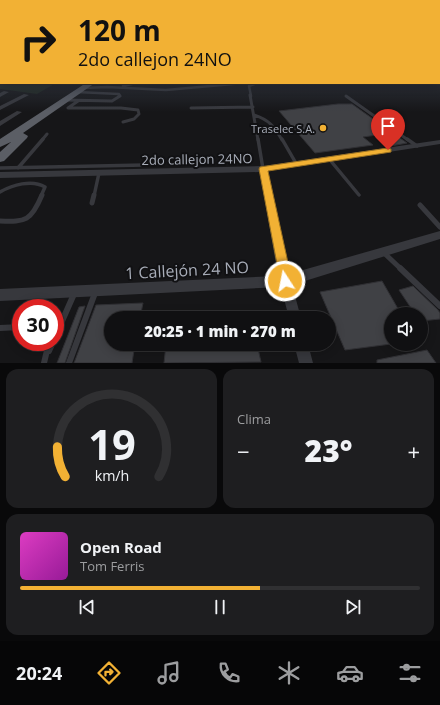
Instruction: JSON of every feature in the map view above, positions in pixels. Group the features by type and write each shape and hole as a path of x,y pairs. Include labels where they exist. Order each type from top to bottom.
{"highway":[{"path":"0,144 82,89"},
{"path":"0,135 82,89"},
{"path":"0,158 49,112"}],"street":[{"path":"0,95 6,92"},
{"path":"0,108 26,95"},
{"path":"0,124 19,112"},
{"name":"2do callejon 24NO","path":"0,175 263,169 330,160 440,142"},
{"path":"263,169 285,281 293,311"},
{"name":"1 Callejón 24 NO","path":"0,296 285,281 440,234"},
{"path":"303,351 306,363"}],"lane":[{"path":"107,87 111,84"},
{"path":"123,122 134,120 139,114 138,110 123,108 85,110 68,108 82,89 120,87 132,84"},
{"path":"107,87 166,90 233,84"},
{"path":"254,84 249,86 263,169"},
{"path":"82,89 119,94 120,96 112,101 82,89"},
{"path":"346,96 416,146"},
{"path":"191,108 252,107"},
{"path":"254,115 264,118 273,124 297,165"},
{"path":"18,168 47,134"},
{"path":"330,160 359,195"},
{"path":"0,168 144,165"},
{"path":"92,203 99,173"},
{"path":"0,192 13,185 39,184 45,187 32,213 27,219 23,221 0,221"},
{"path":"420,205 440,228"},
{"path":"383,252 440,306"},
{"path":"69,363 96,291"},
{"path":"64,317 75,292"},
{"path":"0,328 12,327"},
{"path":"44,363 48,351"}],"shaded area":[{"path":"0,84 54,84 37,94 0,89"}],"building":[{"name":"Traselec S.A.","path":"338,104 352,104 407,143 391,146 377,135 363,137 373,145 315,153 279,111"},
{"path":"382,281 397,307 384,307 384,345 345,350 336,329 336,311 328,311 320,292"},
{"path":"413,286 438,310 440,313 440,319 428,320 428,307 410,307 399,290"},
{"path":"143,303 141,311 104,311 104,351 134,351 132,363 74,363 96,305"},
{"path":"85,306 65,363 57,363 62,351 64,351 64,345 79,307"},
{"path":"165,351 259,351 261,362 164,363"},
{"path":"428,351 436,363 377,363 377,360"}],"place":[{"name":"Traselec S.A.","path":"323,128"}],"route":[{"path":"285,281 263,169 388,150"}]}
